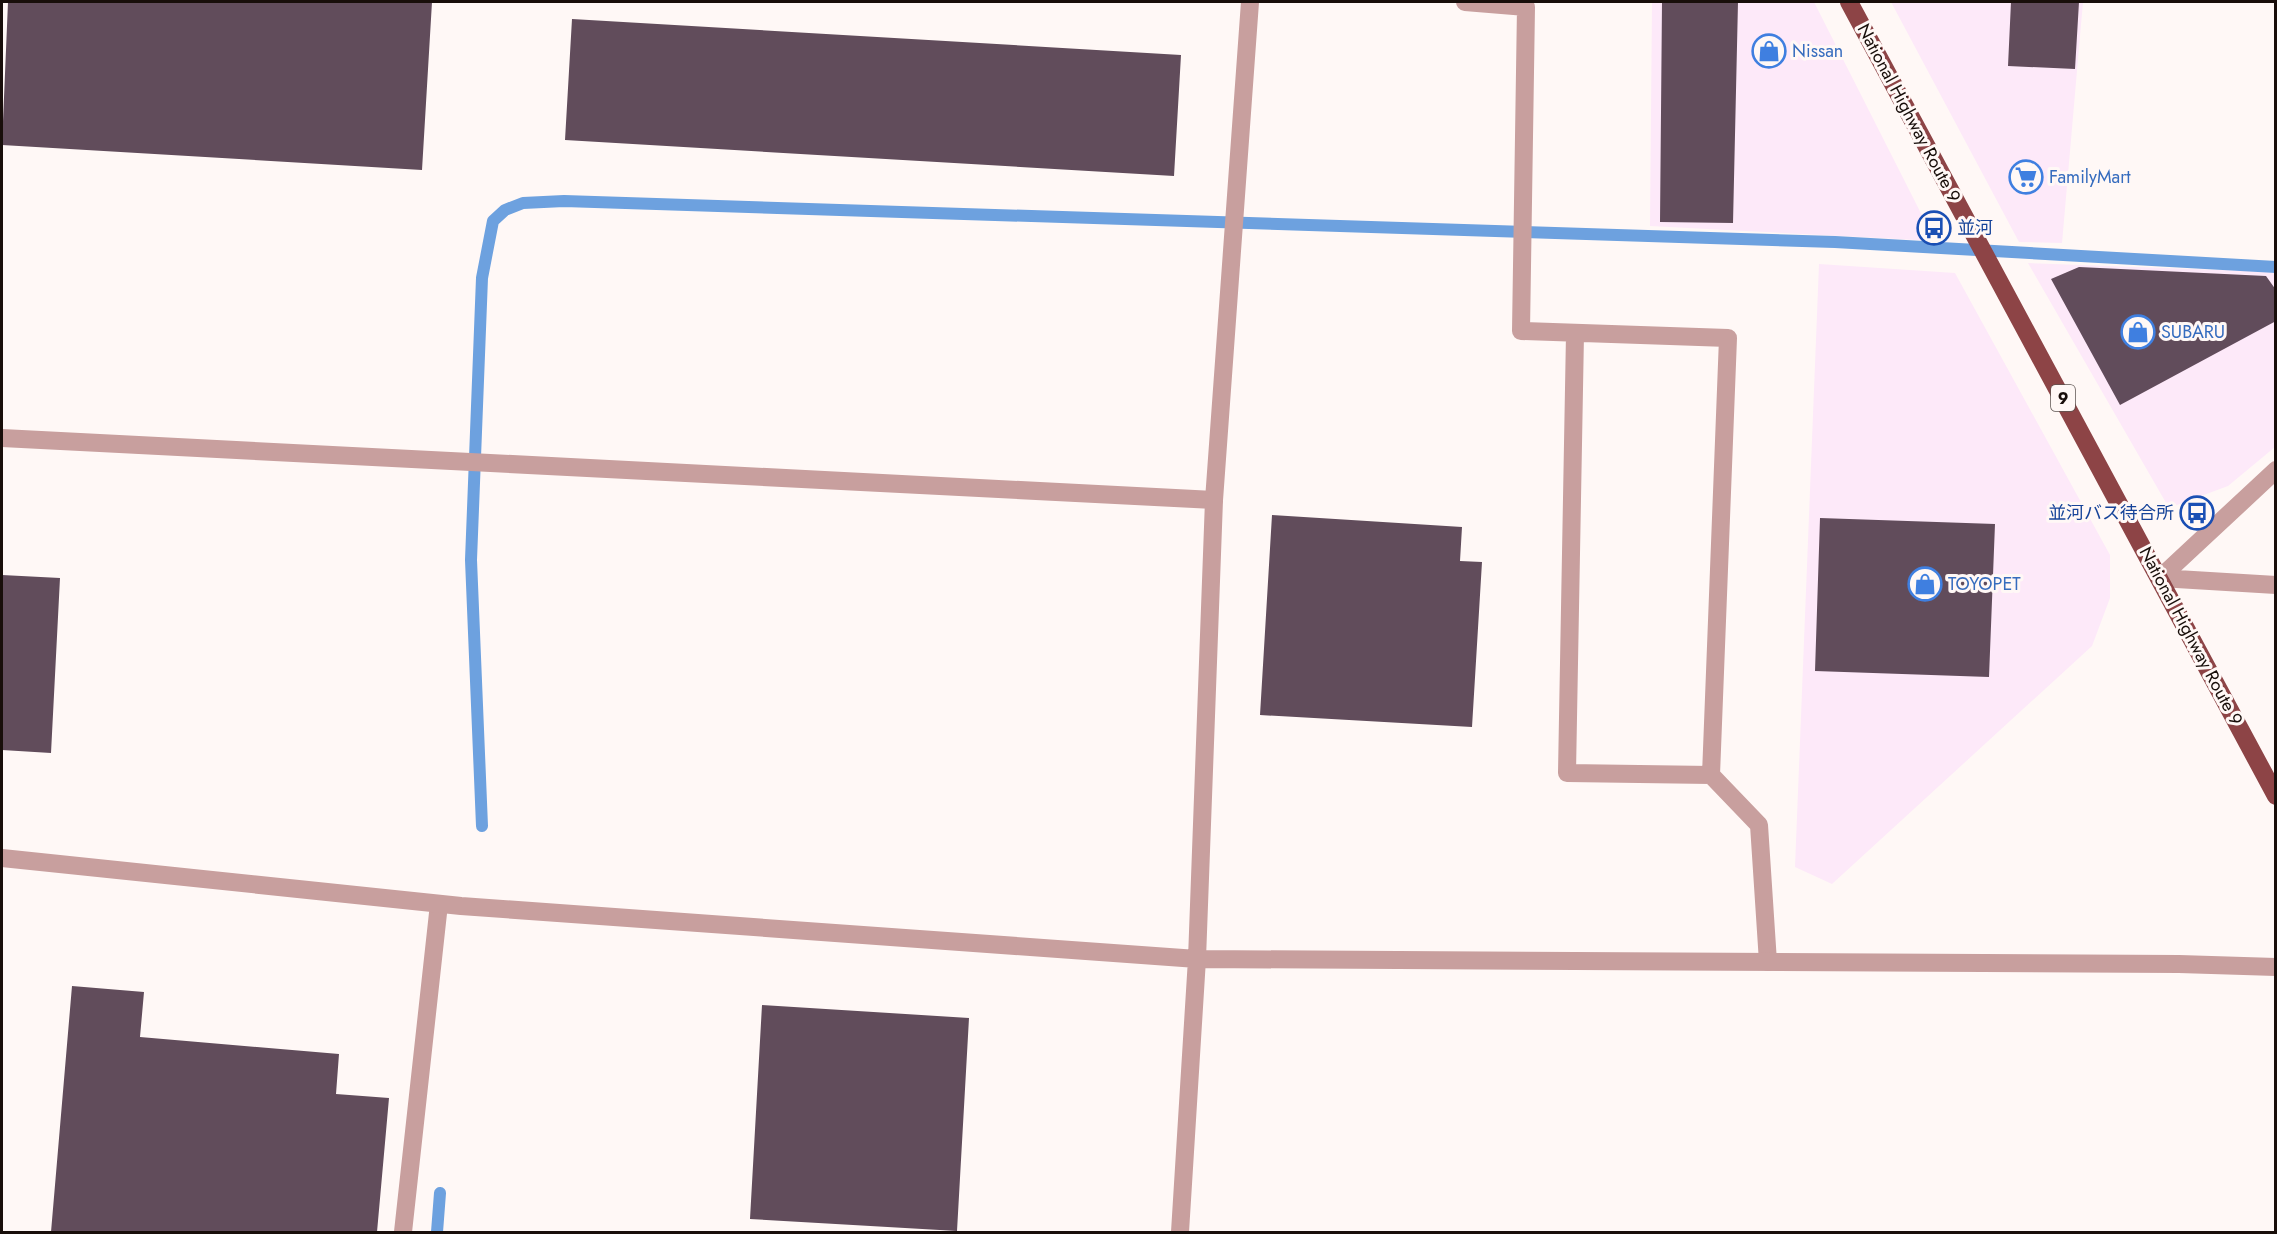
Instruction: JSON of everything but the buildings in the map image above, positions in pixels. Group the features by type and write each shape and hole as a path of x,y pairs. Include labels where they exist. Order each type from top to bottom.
{"highway":[{"name":"National Highway Route 9","path":"1848,2 2276,795"}],"street":[{"path":"1180,1233 1197,959 1214,500 1250,2"},
{"path":"1465,2 1526,7 1521,331 1728,338 1711,776"},
{"path":"1575,334 1567,773 1711,776 1759,825 1768,962"},
{"path":"2,438 1214,500"},
{"path":"2160,578 2276,470"},
{"path":"2160,578 2276,585"},
{"path":"2,858 439,904 1197,959 2276,967"},
{"path":"403,1233 439,904"}],"shaded area":[{"path":"1652,2 1814,2 1935,241 1650,226"},
{"name":"FamilyMart","path":"1891,2 2083,2 2062,243 2019,242"},
{"path":"2028,263 2275,272 2275,447 2228,486 2169,508"},
{"path":"1819,264 1955,273 2110,555 2110,598 2092,646 1832,884 1795,867"}],"waterway":[{"path":"482,826 471,560 482,278 493,221 505,210 523,203 564,201 1835,242 2276,267"},
{"path":"437,1232 440,1193"}],"place":[{"name":"Nissan","path":"1769,51"},
{"name":"FamilyMart","path":"2026,177"},
{"name":"並河","path":"1934,228"},
{"name":"SUBARU","path":"2138,332"},
{"name":"並河バス待合所","path":"2197,513"},
{"name":"TOYOPET","path":"1925,584"}]}
